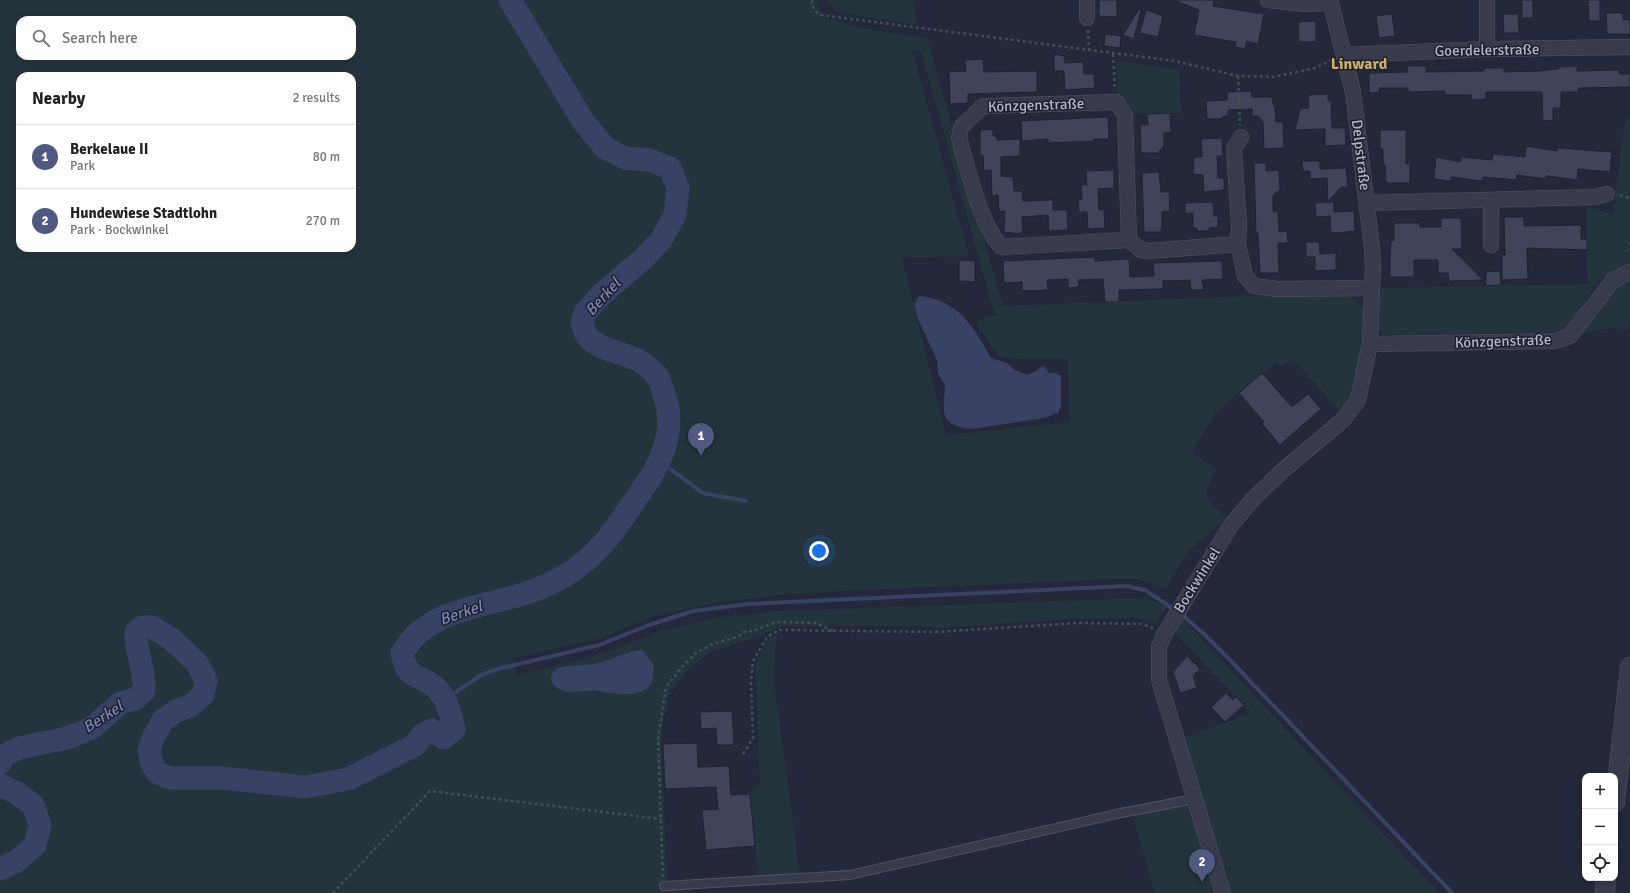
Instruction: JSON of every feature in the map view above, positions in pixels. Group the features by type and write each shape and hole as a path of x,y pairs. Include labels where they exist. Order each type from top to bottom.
{"street":[{"path":"1087,0 1087,18"},
{"path":"1268,0 1304,4 1331,1"},
{"path":"1487,0 1487,50"},
{"name":"Delpstraße","path":"1331,1 1353,92 1367,203 1373,266 1371,312"},
{"name":"Goerdelerstraße","path":"1344,54 1630,47"},
{"path":"1116,102 1125,115 1129,240 1141,250 1149,251 1238,244"},
{"name":"Könzgenstraße","path":"1116,102 983,106 961,127 960,138 984,218 994,239 1001,247 1129,240"},
{"path":"1241,137 1234,149 1239,225 1238,244 1245,276 1254,286 1277,289 1372,288"},
{"path":"1367,203 1595,197 1607,194"},
{"path":"1491,200 1492,245"},
{"name":"Könzgenstraße","path":"1370,344 1555,341 1570,336 1613,280 1630,272"},
{"name":"Bockwinkel","path":"1223,893 1159,680 1159,647 1165,633 1231,525 1253,499 1350,412 1358,400 1370,344 1371,312"},
{"path":"1618,775 1630,667"},
{"path":"1605,893 1606,881"}],"lane":[{"path":"664,886 850,875 1121,813 1194,799"}],"path":[{"path":"812,0 813,8 816,13 821,15 1175,61 1238,76 1274,77 1315,68 1344,54"},
{"path":"1087,18 1089,49"},
{"path":"1113,54 1116,102"},
{"path":"1238,76 1241,137"},
{"path":"1630,242 1630,249"},
{"path":"664,886 658,740 666,687 681,668 696,653 713,644 737,637 744,632 764,628 776,622 815,623 835,632"},
{"path":"743,754 753,738 751,681 752,666 757,652 766,637 778,630 835,632 936,632 1077,623 1142,624 1165,633"},
{"path":"333,893 430,791 661,819"}],"shaded area":[{"path":"0,0 817,0 818,7 823,14 842,23 872,30 927,38 1003,306 1346,292 1366,311 1356,390 1341,413 1294,360 1280,366 1277,362 1216,412 1192,452 1217,470 1209,485 1207,496 1213,506 1227,517 1187,552 1166,589 1138,579 1112,579 788,594 715,603 651,617 601,638 515,658 515,675 578,660 611,650 661,631 712,618 776,611 1146,598 1167,607 1156,624 1138,618 1075,619 936,628 920,626 785,626 712,652 690,667 669,695 661,731 667,889 685,888 685,893 0,893","holes":["912,50 921,51 995,316 987,316 976,323 998,356 1019,359 1068,359 1070,422 946,435 902,258 969,256","631,651 643,692 627,694 583,691 573,666 603,662"]},
{"path":"828,0 913,0 917,25 842,13 835,10"},
{"path":"1116,61 1179,70 1181,113 1132,114 1131,108 1118,96"},
{"path":"1625,119 1630,119 1630,263 1612,272 1596,285 1579,313 1569,325 1563,330 1555,332 1385,335 1377,327 1381,288 1587,284 1586,208 1594,208 1613,215"},
{"path":"1620,283 1630,283 1630,315 1628,332 1611,328 1581,334"},
{"path":"1181,617 1439,893 1232,893 1183,738 1251,713 1173,631"},
{"path":"776,635 774,681 800,875 759,878 750,794 754,786 760,785 755,667 765,641"},
{"path":"1183,806 1194,809 1218,893 1155,893 1132,813"}],"water":[{"path":"919,296 933,298 955,309 971,325 991,358 1007,363 1015,370 1027,375 1035,372 1042,366 1045,367 1049,373 1055,373 1061,376 1061,406 1058,413 1044,418 971,429 952,424 945,416 945,385 938,374 937,360 918,319 914,304"},
{"path":"642,650 654,665 651,683 647,689 643,691 632,694 595,691 573,692 557,688 551,681 552,674 559,668 593,664 630,652"}],"building":[{"path":"1099,0 1117,0 1117,17 1099,16"},
{"path":"1174,0 1214,0 1213,6 1264,14 1258,44 1247,41 1245,49 1235,47 1236,42 1194,35 1199,10"},
{"path":"1522,0 1533,0 1533,18 1522,18"},
{"path":"1588,0 1600,0 1600,21 1589,21"},
{"path":"1139,9 1141,10 1134,39 1123,35"},
{"path":"1146,10 1163,16 1158,37 1140,33"},
{"path":"1606,13 1623,13 1623,20 1630,20 1630,34 1607,34"},
{"path":"1392,14 1395,36 1379,38 1376,16"},
{"path":"1503,14 1518,14 1519,33 1504,33"},
{"path":"1316,21 1316,42 1299,42 1298,22"},
{"path":"1105,34 1121,36 1120,48 1104,46"},
{"path":"1054,54 1064,56 1065,63 1083,62 1084,74 1094,74 1095,88 1065,90 1064,71 1054,71"},
{"path":"983,59 984,72 1037,71 1037,92 968,94 968,103 950,104 949,72 966,71 965,60"},
{"path":"1407,66 1426,66 1426,72 1484,71 1484,68 1504,68 1504,72 1537,71 1559,69 1559,67 1577,66 1577,71 1619,70 1619,74 1630,74 1630,87 1578,88 1578,92 1561,92 1561,108 1553,108 1553,120 1543,121 1542,92 1486,92 1486,99 1471,100 1471,95 1445,95 1445,91 1408,92 1408,88 1379,88 1379,92 1369,93 1369,73 1408,72"},
{"path":"1251,91 1252,97 1272,97 1275,107 1276,122 1283,122 1284,148 1264,149 1263,122 1258,116 1252,116 1252,109 1228,110 1228,116 1224,116 1221,119 1207,119 1206,101 1227,100 1227,92"},
{"path":"1328,94 1328,101 1331,101 1332,128 1345,128 1346,145 1325,146 1325,129 1295,130 1300,109 1309,108 1308,95"},
{"path":"1170,113 1171,132 1164,133 1164,146 1158,153 1141,153 1140,125 1148,125 1147,114"},
{"path":"1108,117 1109,139 1048,143 1048,139 1022,141 1021,121"},
{"path":"993,129 993,136 996,136 997,140 1020,139 1020,156 1001,157 1001,176 1013,177 1014,191 1022,191 1023,201 1053,200 1053,210 1067,210 1068,230 1049,231 1048,215 1022,217 1023,230 1020,234 1004,232 1005,211 999,211 998,195 992,196 991,170 984,171 983,155 980,155 980,130"},
{"path":"1380,130 1406,130 1406,164 1410,164 1410,183 1386,183 1385,165 1383,165 1383,149 1380,149"},
{"path":"1222,138 1223,156 1217,156 1218,178 1224,178 1224,190 1204,192 1203,175 1193,174 1194,157 1202,157 1201,139"},
{"path":"1526,146 1557,151 1558,148 1612,152 1610,172 1578,169 1577,180 1546,176 1546,179 1517,175 1516,180 1483,177 1482,181 1451,177 1451,181 1434,179 1436,157 1461,162 1461,157 1492,160 1493,154 1525,157"},
{"path":"1302,161 1320,161 1320,169 1346,168 1348,187 1341,187 1328,202 1327,178 1310,179 1310,171 1303,171"},
{"path":"1254,163 1266,163 1266,171 1279,170 1280,190 1273,195 1273,212 1278,211 1279,232 1287,231 1288,243 1278,243 1279,273 1260,273 1258,233 1256,233"},
{"path":"1114,170 1114,188 1098,189 1099,210 1104,209 1105,228 1088,229 1087,212 1079,212 1078,199 1082,199 1081,185 1087,185 1086,171"},
{"path":"1159,172 1161,192 1169,192 1170,211 1162,212 1162,228 1159,232 1144,232 1142,173"},
{"path":"1213,202 1214,216 1218,216 1218,227 1209,228 1209,231 1197,231 1197,228 1193,228 1193,213 1185,214 1185,203"},
{"path":"1334,202 1334,212 1354,211 1355,231 1337,233 1331,232 1330,216 1316,217 1315,203"},
{"path":"1504,217 1524,217 1524,226 1581,225 1581,239 1587,239 1587,250 1527,248 1528,279 1502,280 1502,255 1505,255"},
{"path":"1441,218 1461,218 1462,249 1452,249 1483,280 1449,281 1448,273 1438,273 1438,260 1414,260 1414,277 1390,277 1391,241 1394,240 1394,223 1420,223 1420,227 1441,227"},
{"path":"1306,242 1319,242 1320,254 1336,253 1336,270 1315,271 1315,257 1306,257"},
{"path":"1095,257 1095,261 1129,259 1130,277 1154,276 1153,263 1222,261 1223,279 1202,280 1204,290 1191,290 1190,280 1163,281 1163,289 1119,290 1119,302 1105,302 1103,279 1078,280 1079,287 1068,288 1068,279 1047,280 1048,290 1032,291 1022,290 1022,282 1004,283 1003,261"},
{"path":"959,260 975,261 975,282 959,281"},
{"path":"1500,271 1501,285 1486,286 1486,272"},
{"path":"1262,373 1292,407 1308,394 1321,409 1280,445 1262,424 1264,422 1239,393"},
{"path":"1187,656 1200,669 1193,676 1197,688 1180,693 1173,672"},
{"path":"1226,693 1233,700 1236,697 1244,705 1225,722 1211,707"},
{"path":"732,711 734,745 717,745 716,728 701,729 700,712"},
{"path":"697,743 698,767 729,766 731,795 750,794 755,846 706,850 702,810 718,809 716,787 665,789 663,744"}],"waterway":[{"name":"Berkel","path":"0,763 5,755 19,748 67,738 92,728 120,703 135,699 144,691 143,676 136,639 136,632 142,627 152,627 171,639 197,663 206,680 203,695 190,706 176,711 163,720 153,738 149,751 152,764 158,773 170,778 223,778 305,787 348,779 415,745 422,735 432,730 443,738 454,729 448,706 443,696 435,687 429,682 410,673 407,668 402,653 411,640 422,630 447,616 515,597 553,582 571,572 589,558 607,540 651,477 665,444 669,421 668,409 659,380 649,367 640,361 595,343 585,333 582,323 585,313 603,293 643,259 661,240 675,215 678,188 670,168 649,160 625,158 605,148 583,121 510,0"},
{"path":"659,461 703,493 746,501"},
{"path":"444,700 481,675 498,669 599,645 649,625 693,611 748,604 1127,586 1145,590 1175,610"},
{"path":"1181,614 1229,659 1452,893"},
{"name":"Berkel","path":"0,785 17,793 33,805 40,825 35,845 17,861 0,869"}],"place":[{"name":"Berkelaue II","path":"701,456"},
{"name":"Hundewiese Stadtlohn","path":"1202,882"}],"district":[{"name":"Linward","path":"1359,64"}]}
